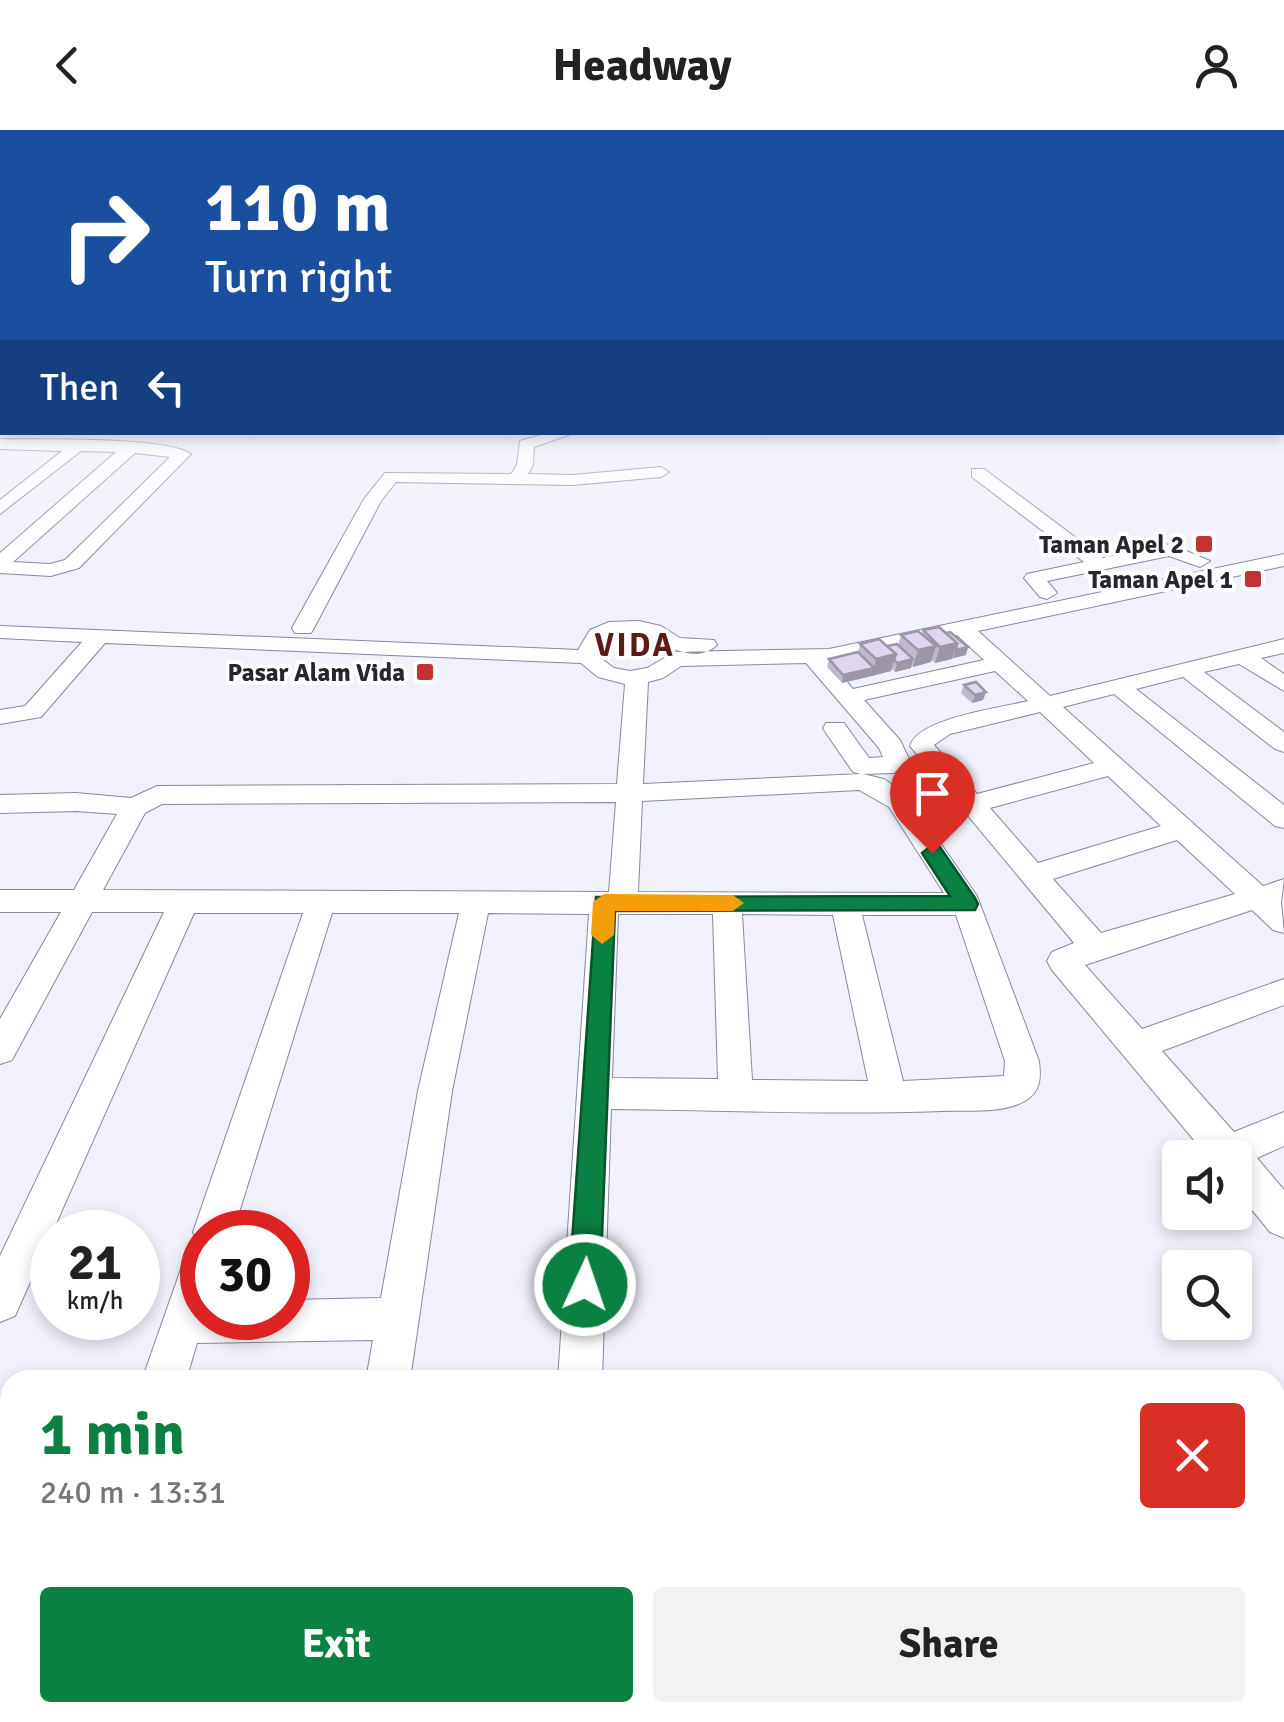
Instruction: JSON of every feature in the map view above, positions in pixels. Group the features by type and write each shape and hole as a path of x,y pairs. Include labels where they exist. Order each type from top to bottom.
{"street":[{"path":"517,478 526,465 526,444 559,435"},
{"path":"0,458 9,445 131,448 183,454 72,564 51,570 0,565"},
{"path":"1,508 76,446"},
{"path":"0,565 131,448"},
{"path":"303,628 388,479 401,475 574,480 661,472"},
{"path":"978,473 1098,563"},
{"path":"675,652 807,652 964,630 1188,582 1284,548"},
{"path":"1047,593 1034,578 1170,550 1200,561"},
{"path":"807,652 1047,593 1200,561 1265,557 1284,575"},
{"path":"0,618 303,628 588,650 610,674 637,678 661,672 675,652"},
{"path":"0,632 588,650 615,628 640,627 662,633 675,652"},
{"path":"964,630 1182,830 1271,894 1284,922"},
{"path":"0,717 33,712 99,636"},
{"path":"1096,947 930,757 922,746 924,740 942,729 1284,646"},
{"path":"807,652 895,752 896,759 885,767 862,766 835,728"},
{"path":"1243,656 1284,684"},
{"path":"847,697 1000,663"},
{"path":"1187,670 1284,744"},
{"path":"580,1370 594,1093 613,903 630,793 637,678"},
{"path":"1119,687 1284,820"},
{"path":"973,804 1113,766"},
{"path":"0,804 76,802 135,807 174,793 630,793 859,782 875,785 898,801 967,904 1022,1061 1024,1079 1015,1089 1000,1093 889,1097 594,1093"},
{"path":"0,1050 135,807"},
{"path":"1034,875 1182,830"},
{"path":"1217,1140 1063,962 1096,947 1271,894"},
{"path":"0,901 967,904"},
{"path":"0,1300 184,902"},
{"path":"220,1210 322,902"},
{"path":"390,1370 435,1091 476,902"},
{"path":"726,903 736,1096"},
{"path":"845,903 889,1097"},
{"path":"1136,1046 1284,992"},
{"path":"1252,1146 1284,1129"},
{"path":"1252,1181 1284,1219"},
{"path":"310,1320 398,1319"},
{"path":"167,1370 180,1331"}],"building":[{"path":"939,627 957,643 940,647 923,630"},
{"path":"918,631 936,646 918,650 901,635"},
{"path":"946,633 968,647 956,650 957,643"},
{"path":"879,639 896,654 876,659 860,644"},
{"path":"897,644 913,659 897,663 896,654 887,646"},
{"path":"858,652 874,668 843,675 829,659"},
{"path":"976,682 986,692 975,695 964,685"}],"slow traffic":[{"path":"602,935 604,902 733,903"}],"place":[{"name":"Taman Apel 2","path":"1204,544"},
{"name":"Taman Apel 1","path":"1253,579"},
{"name":"Pasar Alam Vida","path":"425,672"}],"district":[{"name":"VIDA","path":"635,645"}],"route":[{"path":"585,1285 604,902 967,904 932,853"}]}
